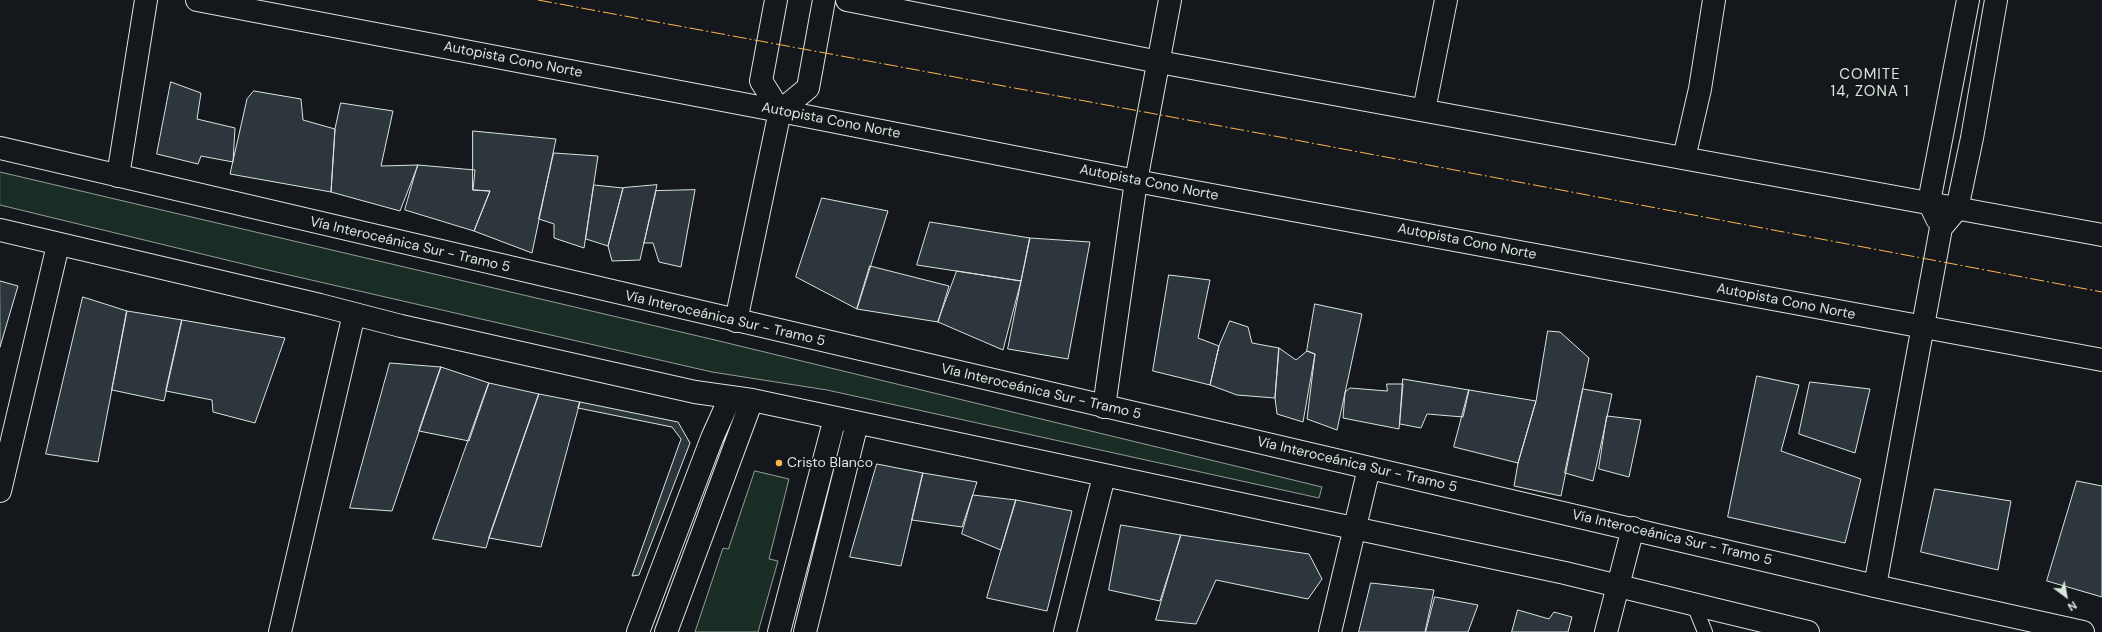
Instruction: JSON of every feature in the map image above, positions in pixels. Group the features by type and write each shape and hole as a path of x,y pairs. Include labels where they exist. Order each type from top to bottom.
{"main road":[{"path":"118,176 146,0"},
{"name":"Autopista Cono Norte","path":"197,0 780,110 1136,181 2102,360"},
{"path":"776,0 761,82 780,110"},
{"path":"736,322 780,110 808,88 824,0"},
{"path":"847,0 1159,62 1929,202 1957,209 2102,235"},
{"path":"1104,406 1136,181 1170,0"},
{"path":"1424,110 1446,0"},
{"path":"1684,158 1700,89 1714,0"},
{"path":"1941,228 1929,202 1968,0"},
{"path":"1875,586 1941,228 1957,209 1972,138 1996,0"},
{"name":"Vía Interoceánica Sur - Tramo 5","path":"0,148 736,322 1633,528 1875,586 2083,632"},
{"path":"0,230 58,245 354,314 696,392 752,400 1104,476 1354,527 1617,586 1808,632"},
{"path":"0,491 58,245"},
{"path":"280,632 354,314"},
{"path":"638,632 712,438 730,398"},
{"path":"666,632 752,400"},
{"path":"779,632 835,418"},
{"path":"805,632 857,423"},
{"path":"1330,632 1369,468"},
{"path":"1065,632 1104,476"},
{"path":"1606,632 1633,528"}],"lane":[{"path":"1694,605 1705,632"}],"green space":[{"path":"0,172 715,340 1322,487 1319,498 827,390 712,372 272,271 0,205"},
{"path":"755,471 789,479 769,559 778,561 758,632 695,632 723,548 728,549"}],"building":[{"path":"171,82 201,93 197,119 235,128 233,162 201,156 198,164 157,154"},
{"path":"254,91 301,99 303,120 335,129 331,192 230,174 247,99"},
{"path":"341,103 393,111 381,166 418,165 400,211 331,192 335,129"},
{"path":"473,131 556,139 532,253 474,231 490,191 473,190"},
{"path":"554,153 598,156 584,248 554,238 554,224 539,219"},
{"path":"418,165 475,170 473,190 490,191 474,231 405,210"},
{"path":"594,185 623,188 608,246 586,239"},
{"path":"657,185 640,260 612,261 608,246 623,188"},
{"path":"695,190 681,267 659,262 653,243 644,243 656,191"},
{"path":"822,198 888,211 857,309 796,277"},
{"path":"930,222 1030,238 1021,281 917,265"},
{"path":"1030,238 1090,242 1068,359 1008,349"},
{"path":"870,266 949,286 938,322 857,309"},
{"path":"957,271 1021,281 1003,350 938,322"},
{"path":"1169,275 1210,280 1198,338 1219,346 1210,385 1153,371"},
{"path":"0,281 18,286 0,347"},
{"path":"83,297 127,311 98,462 46,454"},
{"path":"1315,304 1362,314 1337,430 1307,419 1315,354 1307,351"},
{"path":"127,311 182,320 164,401 112,390"},
{"path":"182,320 285,338 255,423 213,412 212,400 166,391"},
{"path":"1230,321 1248,327 1252,343 1279,348 1275,398 1237,395 1210,385 1219,346"},
{"path":"1548,331 1560,332 1589,358 1561,496 1514,486 1518,463 1536,401"},
{"path":"1279,348 1296,360 1307,351 1315,354 1303,422 1277,414 1275,398"},
{"path":"390,363 441,367 392,511 350,508"},
{"path":"441,367 489,383 469,441 419,431"},
{"path":"1757,376 1799,385 1781,451 1861,479 1845,543 1728,517"},
{"path":"1403,379 1469,390 1463,417 1427,414 1421,428 1400,424"},
{"path":"1810,382 1870,389 1855,453 1799,434"},
{"path":"489,383 539,394 486,548 433,539"},
{"path":"1387,384 1403,384 1399,429 1343,418 1345,392 1350,388 1387,391"},
{"path":"1583,389 1612,394 1593,481 1565,473"},
{"path":"1469,390 1536,401 1518,463 1454,447"},
{"path":"539,394 580,402 541,547 489,538"},
{"path":"580,402 678,422 690,443 639,575 632,576 681,439 672,427 578,408"},
{"path":"1607,416 1641,420 1629,477 1599,469"},
{"path":"877,464 923,473 901,566 850,557"},
{"path":"923,473 977,482 962,527 912,520"},
{"path":"2077,481 2102,486 2102,597 2047,581"},
{"path":"1935,489 2011,501 1998,570 1921,552"},
{"path":"973,495 1016,500 1001,550 962,534"},
{"path":"1016,500 1072,511 1047,611 987,598"},
{"path":"1121,525 1181,535 1160,601 1109,590"},
{"path":"1181,535 1309,554 1322,579 1308,599 1216,580 1196,624 1156,620"},
{"path":"1371,583 1434,590 1425,632 1359,632"},
{"path":"1435,597 1478,605 1468,632 1426,632"},
{"path":"1518,610 1549,619 1554,612 1572,617 1568,632 1512,632"}],"power":[{"path":"538,0 1269,135 2102,292"}],"place":[{"name":"Cristo Blanco","path":"779,463"}],"district":[{"name":"COMITE 14, ZONA 1","path":"1870,84"}]}
